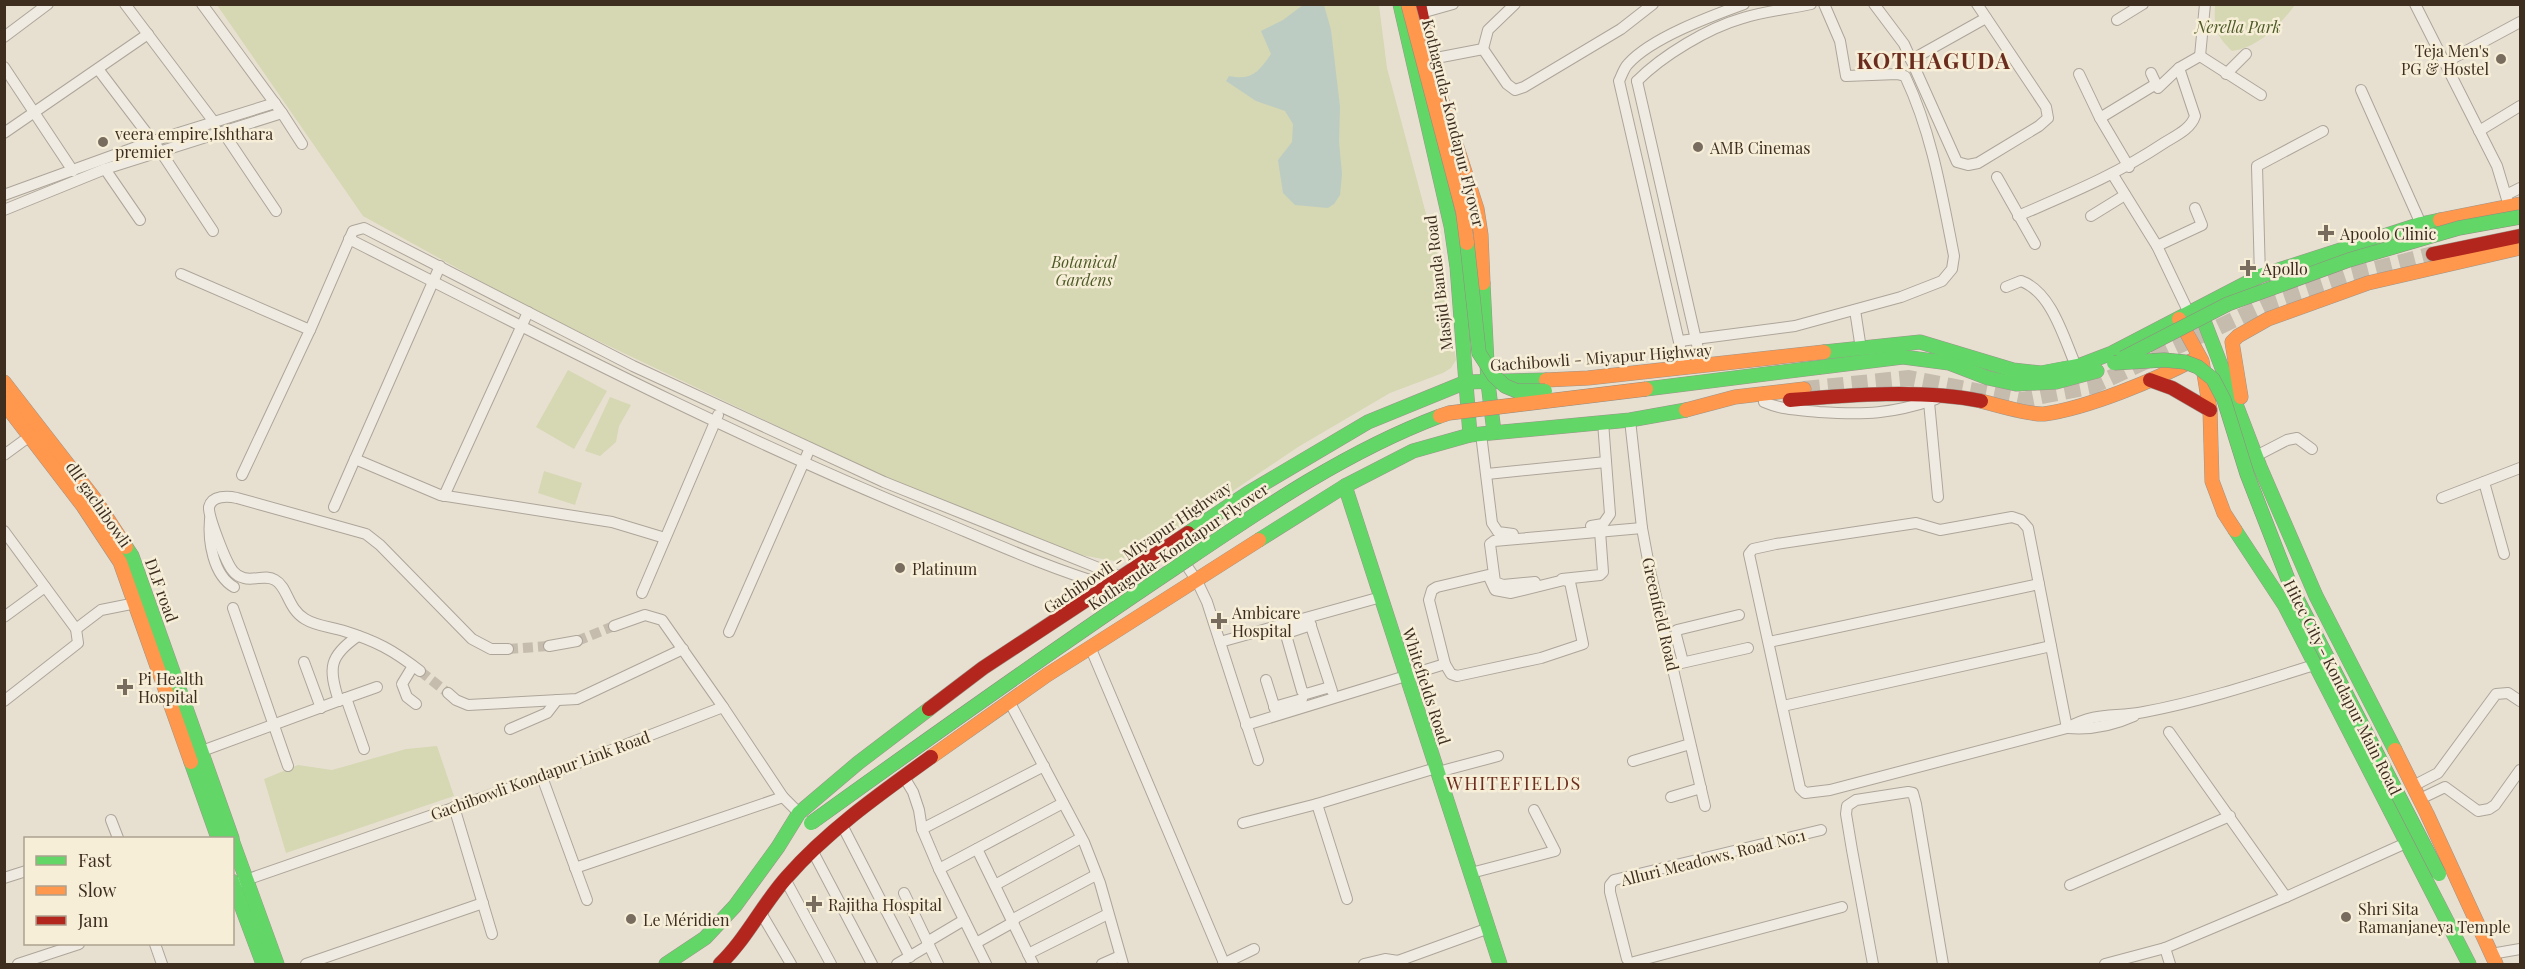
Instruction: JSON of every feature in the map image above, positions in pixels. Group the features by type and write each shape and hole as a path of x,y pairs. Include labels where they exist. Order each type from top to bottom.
{"main road":[{"name":"Masjid Banda Road","path":"1400,4 1451,226 1457,267 1466,382 1482,434"},
{"name":"Kothaguda-Kondapur Flyover","path":"1408,4 1462,212 1473,293 1475,333 1479,353 1485,365 1505,386 1517,391 1646,389"},
{"path":"1420,9 1438,90 1477,209 1481,235 1488,383 1482,434"},
{"name":"Gachibowli - Miyapur Highway","path":"666,964 705,938 735,906 778,847 799,813 858,763 983,668 1248,493 1368,422 1466,382 1588,378 1920,342 1972,357 1993,366 2019,372 2043,373 2088,364 2260,276 2421,224 2512,202"},
{"name":"Kothaguda-Kondapur Flyover","path":"778,847 1134,594 1265,507 1341,462 1419,423 1449,413 1903,357 1950,363 1988,378 2039,385 2064,382 2114,363 2220,308 2268,289 2349,260 2458,228 2520,218"},
{"path":"2433,254 2520,236"},
{"path":"2244,425 2238,376 2232,350 2232,342 2238,336 2268,319 2368,283 2520,248"},
{"name":"Hitec City - Kondapur Main Road","path":"2189,313 2215,350 2256,456 2316,596 2420,791 2494,959"},
{"name":"Hitec City - Kondapur Main Road","path":"2189,313 2208,387 2212,481 2216,497 2285,606 2469,964"},
{"path":"1735,397 1744,404 1828,397 1950,395 2042,414 2086,403 2150,380 2215,350"},
{"name":"Kothaguda-Kondapur Flyover","path":"2114,363 2164,360 2185,362 2198,367 2213,379 2224,400 2247,474 2291,587 2439,874 2472,913"},
{"path":"2150,380 2172,388 2210,411"},
{"name":"DLF road","path":"4,382 94,498 132,556 231,837"},
{"path":"723,964 738,947 785,879 812,850 904,777 1009,701 1344,486 1413,452 1482,434 1630,420 1694,409 1735,397 1804,389"},
{"name":"dlf gachibowli","path":"4,403 108,541 120,562 218,837"},
{"name":"Whitefields Road","path":"1344,486 1500,964"},
{"name":"DLF road","path":"234,860 236,882 277,964"},
{"path":"236,882 263,964"}],"street":[{"path":"4,37 48,4"},
{"path":"125,4 214,122"},
{"path":"202,4 279,108 302,144"},
{"path":"1420,9 1453,4"},
{"path":"1515,4 1488,30 1483,49 1507,84 1515,90 1524,87 1621,29 1653,4"},
{"path":"1685,368 1619,81 1627,65 1649,47 1713,15 1744,4"},
{"path":"1619,81 1637,81 1655,63 1715,29 1742,18 1811,4"},
{"path":"1680,340 1796,326 1901,297 1942,280 1952,269 1954,256 1937,166 1905,76 1897,74 1846,76 1840,41 1824,4"},
{"path":"1874,4 1904,44 1956,162 1968,165 1978,163 2039,126 2048,118 2046,107 1977,4"},
{"path":"2117,20 2143,4"},
{"path":"2200,56 2205,4"},
{"path":"2415,4 2480,131 2512,202"},
{"path":"1911,60 1986,18"},
{"path":"2444,63 2520,22"},
{"path":"4,133 148,34"},
{"path":"1431,59 1483,49"},
{"path":"2226,74 2246,54"},
{"path":"2151,73 2158,88 2179,68 2200,56"},
{"path":"2200,56 2261,95"},
{"path":"4,68 36,112 73,171"},
{"path":"2018,216 2129,167 2195,120 2179,68"},
{"path":"98,69 153,141 213,231"},
{"path":"2079,74 2100,118 2129,167"},
{"path":"1637,81 1702,366"},
{"path":"2100,118 2156,84"},
{"path":"2361,90 2421,224"},
{"path":"2480,131 2520,106"},
{"path":"4,195 153,141 214,122 279,108"},
{"path":"4,210 105,169 223,132 279,108"},
{"path":"2260,276 2257,166 2324,131"},
{"path":"223,132 276,211"},
{"path":"105,169 140,220"},
{"path":"2113,175 2157,246 2189,313"},
{"path":"1997,177 2035,244"},
{"path":"2512,202 2520,188"},
{"path":"2091,216 2125,195"},
{"path":"2157,246 2202,225 2194,208"},
{"path":"242,475 310,330 349,239 353,231 364,228 633,366 721,407 889,484 1121,577"},
{"path":"349,239 521,327 804,463 972,534 1084,579 1109,586"},
{"path":"334,507 440,266"},
{"path":"181,274 310,330"},
{"path":"2006,287 2021,281 2035,289 2050,310 2076,366"},
{"path":"1855,310 1861,349"},
{"path":"444,496 528,312"},
{"path":"1764,402 1780,409 1869,415 1913,407 1950,395"},
{"path":"1929,402 1938,497"},
{"path":"642,593 721,407"},
{"name":"Greenfield Road","path":"1630,420 1642,528 1652,581 1677,660 1690,744 1705,806"},
{"path":"1482,434 1492,523 1502,534 1596,526 1603,524 1610,514 1603,422"},
{"path":"4,455 30,436"},
{"path":"2256,456 2297,438 2312,449"},
{"path":"729,632 810,448"},
{"path":"355,459 444,496 612,522 665,538"},
{"path":"1487,474 1606,462"},
{"path":"2442,498 2520,468"},
{"path":"2484,482 2504,554"},
{"path":"234,587 223,577 209,536 212,501 229,497 366,534 381,545 472,639 491,649 508,649"},
{"path":"210,515 228,563 236,574 246,579 276,580 282,585 291,606 303,618 391,649 416,668 402,684 407,697 416,704"},
{"path":"2067,728 2028,528 2021,520 2012,517 1940,530 1916,523 1776,544 1753,549 1749,554 1800,788 1805,793 1830,789 2067,728 2084,719 2140,713 2223,694 2314,665"},
{"path":"1600,531 1602,574 1503,585 1495,582 1489,547 1494,541 1600,531 1642,528"},
{"path":"4,700 78,643 76,629 6,535"},
{"path":"1172,544 1197,581 1207,602 1258,760"},
{"path":"1486,575 1490,576 1495,590 1506,593 1564,580 1570,582 1584,642 1581,646 1541,658 1457,675 1451,674 1445,664 1430,600 1432,590 1486,575"},
{"path":"1769,642 2038,584"},
{"path":"4,617 45,587"},
{"path":"1220,642 1309,621 1381,597"},
{"path":"76,629 102,610 136,603"},
{"path":"233,608 288,766"},
{"path":"1739,615 1677,630 1677,660 1748,648"},
{"path":"614,626 635,617 654,616 668,626 783,797 799,813"},
{"path":"1309,621 1334,698"},
{"path":"1309,621 1286,635 1302,691 1306,694 1330,687"},
{"path":"1280,626 1303,703"},
{"path":"358,636 341,648 333,660 333,680 364,749"},
{"path":"549,646 577,641"},
{"path":"1783,706 2051,646"},
{"path":"448,693 456,700 468,705 577,699 683,649"},
{"path":"1091,649 1224,964 1254,949"},
{"path":"304,662 321,708"},
{"path":"1246,725 1277,711 1303,703 1334,698 1445,664"},
{"path":"1266,680 1277,711"},
{"path":"202,751 377,687"},
{"path":"2420,791 2438,773 2496,694 2508,693 2520,701"},
{"path":"510,729 547,713 557,700"},
{"path":"1009,701 1082,838 1096,875 1121,960 1102,964"},
{"name":"Gachibowli Kondapur Link Road","path":"236,882 542,777 723,707"},
{"path":"2169,732 2286,897"},
{"path":"1633,761 1690,744"},
{"path":"1243,823 1437,770 1498,756"},
{"path":"922,829 1044,766"},
{"path":"2438,773 2445,787 2478,811 2495,805 2520,770"},
{"path":"542,777 588,900"},
{"path":"904,777 920,810 922,829 939,869 986,964"},
{"path":"2420,791 2445,787"},
{"path":"1671,797 1701,788"},
{"path":"1873,964 1846,814 1847,806 1857,800 1908,792 1912,793 1916,804 1943,964"},
{"path":"575,868 783,797"},
{"path":"939,869 1063,803"},
{"path":"1317,804 1347,899"},
{"path":"454,807 492,934"},
{"path":"1471,873 1555,851 1534,810"},
{"path":"2070,885 2230,816"},
{"path":"111,820 117,837"},
{"path":"842,825 910,957"},
{"name":"Alluri Meadows, Road No:1","path":"1630,963 1610,892 1610,885 1614,880 1821,830"},
{"path":"995,885 1082,838"},
{"path":"2105,964 2165,948 2406,843"},
{"path":"977,849 1033,964"},
{"path":"812,850 872,964"},
{"path":"4,878 24,872"},
{"path":"976,943 1096,875"},
{"path":"785,879 831,964"},
{"path":"904,893 938,964"},
{"path":"306,964 483,903"},
{"path":"1630,963 1842,907"},
{"path":"761,913 791,964"},
{"path":"1028,954 1108,914"},
{"path":"897,964 964,920"},
{"path":"1364,964 1384,959 1398,962 1489,928"},
{"path":"18,964 76,945"},
{"path":"155,945 162,964"},
{"path":"2165,948 2170,964"},
{"path":"2494,959 2520,949"}],"green space":[{"name":"Nerella Park","path":"2215,4 2295,5 2268,34 2251,45 2232,51 2217,30"},
{"name":"Botanical Gardens","path":"217,5 1379,5 1387,68 1444,281 1456,360 1451,368 1443,373 1390,393 1298,447 1141,553 1114,561 1081,555 891,480 531,309 363,216"},
{"path":"568,370 607,391 574,449 536,427"},
{"path":"610,397 631,405 619,426 616,442 600,456 585,451"},
{"path":"544,471 582,483 575,505 538,493"},
{"path":"437,746 454,796 286,853 264,779 298,765 332,770 406,749"}],"shaded area":[{"path":"1303,5 1324,5 1331,30 1340,107 1339,142 1342,174 1340,195 1328,208 1295,205 1283,193 1278,160 1292,142 1293,124 1285,111 1256,101 1226,81 1229,76 1243,77 1254,74 1271,54 1261,31 1283,20"}],"tunnel":[{"path":"1804,389 1909,378 2022,400 2093,386 2276,300 2351,275 2433,254"},
{"path":"577,641 614,626"},
{"path":"508,649 549,646"},
{"path":"420,671 448,693"}],"traffic: fast":[{"path":"1400,4 1451,226 1457,267 1470,435"},
{"path":"2123,358 2228,304 2349,260 2459,228 2520,217"},
{"path":"1824,352 1920,342 2013,370 2041,373 2078,366 2112,353 2260,276 2421,224 2440,220"},
{"path":"1467,243 1479,353 1494,376 1505,386 1517,391 1545,391"},
{"path":"1483,283 1488,383 1494,432"},
{"path":"2199,308 2260,467 2316,596 2395,750"},
{"path":"1646,389 1903,357 1949,363 1988,378 2016,384 2056,382 2097,371"},
{"path":"2114,363 2164,360 2185,362 2198,367 2213,379 2224,400 2247,474 2291,587 2439,874"},
{"path":"1188,533 1248,493 1368,422 1466,382 1546,380"},
{"path":"1259,540 1345,486 1413,451 1470,435 1630,420 1686,410"},
{"path":"811,823 1034,665 1267,507 1368,448 1440,416"},
{"path":"1345,486 1500,964"},
{"path":"2235,530 2285,606 2469,964"},
{"path":"126,547 132,556 232,837"},
{"path":"666,964 705,938 735,906 778,847 799,813 858,763 929,709"},
{"path":"191,762 218,837"},
{"path":"234,846 277,964"},
{"path":"234,886 263,964"}],"traffic: slow":[{"path":"1408,4 1463,212 1467,243"},
{"path":"1439,92 1477,209 1481,235 1483,283"},
{"path":"2440,220 2520,204"},
{"path":"2241,397 2232,342 2238,336 2268,319 2368,283 2520,248"},
{"path":"2179,319 2202,361 2210,410 2212,481 2224,513 2235,530"},
{"path":"1546,380 1588,378 1824,352"},
{"path":"1981,401 2038,414 2061,411 2121,392 2195,359"},
{"path":"4,382 94,498 126,547"},
{"path":"1440,416 1449,413 1646,389"},
{"path":"1686,410 1735,397 1804,389"},
{"path":"4,403 83,506 120,562 191,762"},
{"path":"931,757 1047,675 1259,540"},
{"path":"2395,750 2496,964"}],"traffic: jam":[{"path":"1419,4 1430,57"},
{"path":"2433,254 2520,236"},
{"path":"2150,380 2172,388 2210,410"},
{"path":"1790,400 1910,394 1981,401"},
{"path":"929,709 983,668 1188,533"},
{"path":"720,964 730,954 778,888 819,844 855,813 931,757"}],"place":[{"name":"Teja Men's PG & Hostel","path":"2501,59"},
{"name":"veera empire,Ishthara premier","path":"103,142"},
{"name":"AMB Cinemas","path":"1698,147"},
{"name":"Apoolo Clinic","path":"2326,233"},
{"name":"Apollo","path":"2248,268"},
{"name":"Platinum","path":"900,568"},
{"name":"Ambicare Hospital","path":"1219,621"},
{"name":"Pi Health Hospital","path":"125,687"},
{"name":"Rajitha Hospital","path":"814,904"},
{"name":"Shri Sita Ramanjaneya Temple","path":"2346,917"},
{"name":"Le Méridien","path":"631,919"}],"district":[{"name":"KOTHAGUDA","path":"1934,60"},
{"name":"WHITEFIELDS","path":"1514,783"}]}
